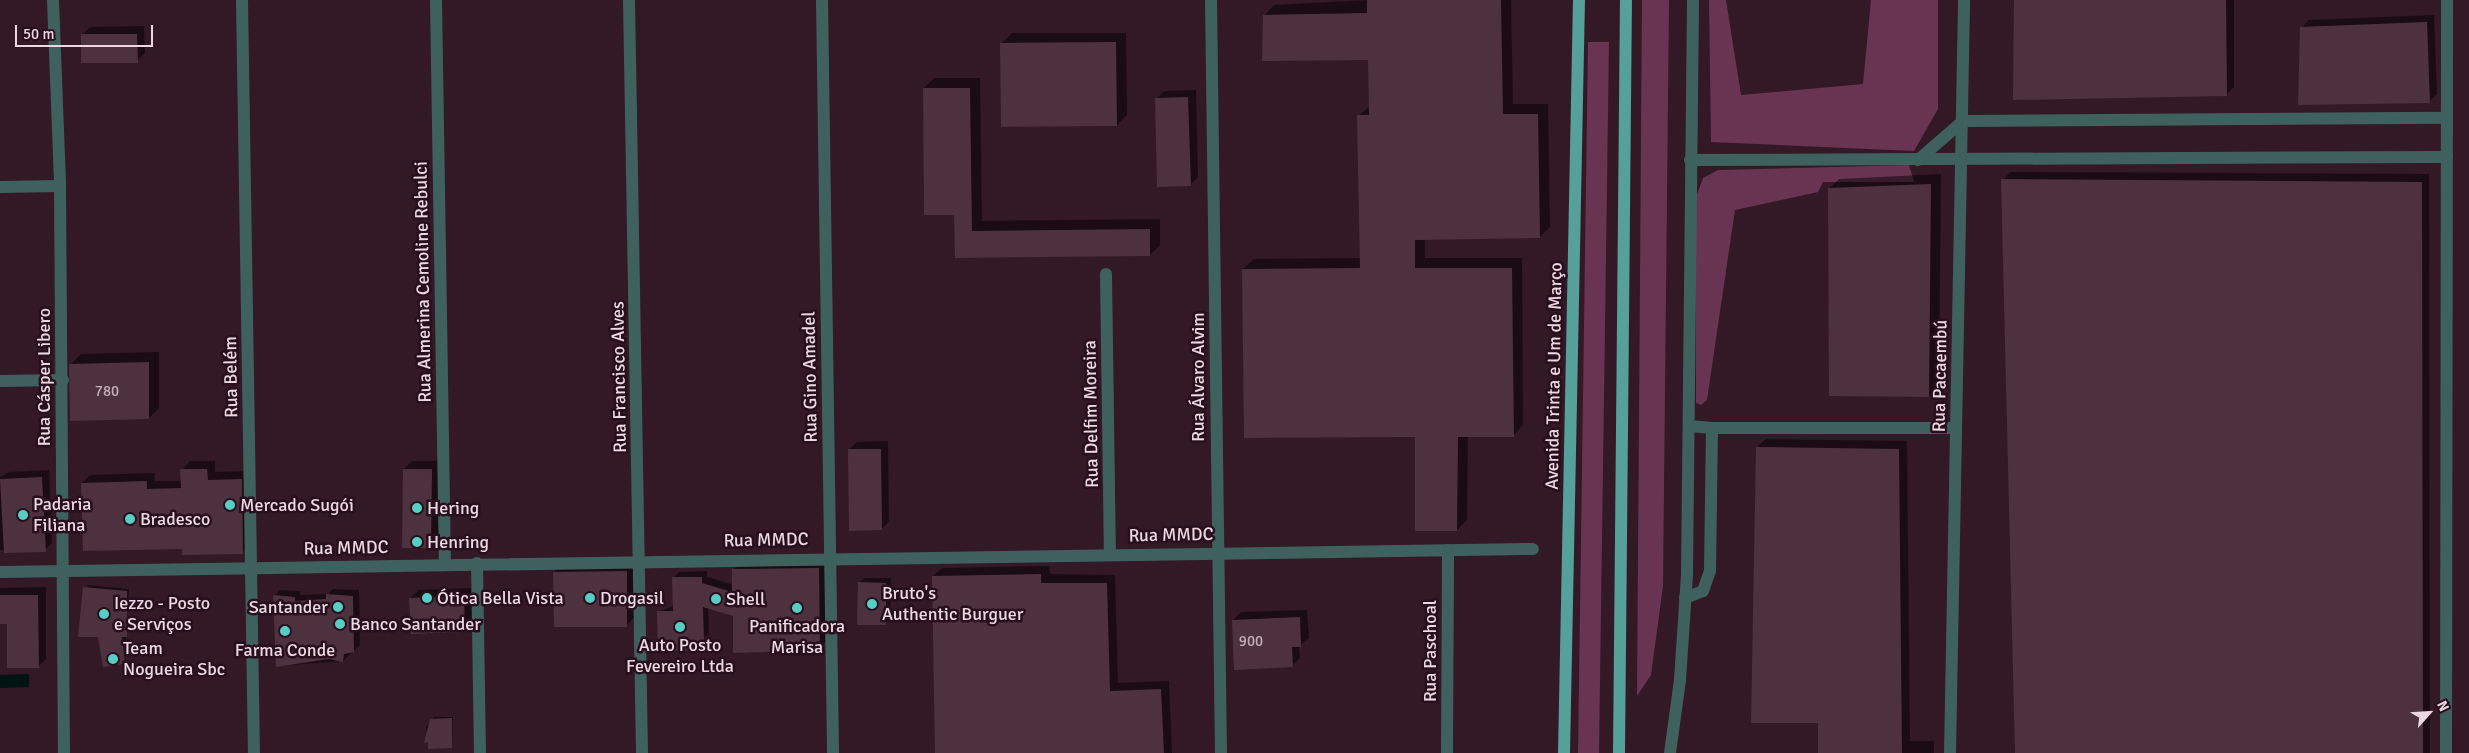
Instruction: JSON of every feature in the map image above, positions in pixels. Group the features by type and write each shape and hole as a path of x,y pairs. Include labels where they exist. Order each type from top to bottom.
{"main road":[{"name":"Avenida Trinta e Um de Março","path":"1564,753 1579,0"},
{"path":"1619,753 1626,0"}],"street":[{"name":"Rua Cásper Libero","path":"53,0 60,186 63,380 62,571 64,753"},
{"name":"Rua Belém","path":"242,0 254,753"},
{"name":"Rua Almerina Cemoline Rebulci","path":"436,0 445,564"},
{"name":"Rua Francisco Alves","path":"629,0 642,753"},
{"name":"Rua Gino Amadel","path":"822,0 833,753"},
{"name":"Rua Álvaro Alvim","path":"1210,0 1216,552 1221,753"},
{"path":"1670,753 1685,598 1690,426 1690,160 1693,0"},
{"name":"Rua Pacaembú","path":"1950,753 1963,157 1964,0"},
{"path":"2446,0 2446,753"},
{"path":"1918,160 1963,121 2446,118"},
{"path":"1690,160 1918,160 1963,157 2446,157"},
{"path":"0,187 60,186"},
{"name":"Rua Delfim Moreira","path":"1106,274 1110,554"},
{"path":"0,381 63,380"},
{"path":"1690,426 1712,428 1956,428"},
{"path":"1685,598 1702,591 1710,570 1712,428"},
{"name":"Rua MMDC","path":"0,572 830,556 1533,549"},
{"name":"Rua Paschoal","path":"1447,753 1448,550"},
{"path":"477,563 480,753"}],"shaded area":[{"path":"1642,0 1669,0 1663,586 1651,675 1637,696"},
{"path":"1709,0 1726,0 1741,95 1863,84 1871,0 1938,0 1938,109 1914,151 1711,142"},
{"path":"1588,42 1609,42 1599,753 1578,753"},
{"path":"1909,165 1914,182 1823,182 1818,192 1735,210 1707,400 1701,405 1696,403 1696,197 1703,178 1718,170"},
{"path":"29,674 29,687 0,688 0,675"}],"building":[{"path":"1367,0 1501,0 1503,114 1538,114 1540,238 1415,240 1415,268 1512,268 1514,437 1458,437 1457,531 1415,531 1415,437 1244,438 1242,269 1360,268 1357,115 1369,115 1368,60 1262,61 1263,15 1367,13"},
{"path":"2014,0 2226,0 2227,96 2013,100"},
{"path":"2427,22 2430,103 2298,105 2300,27"},
{"path":"81,34 137,34 138,63 81,63"},
{"path":"1116,42 1117,126 1001,127 1000,43"},
{"path":"923,88 970,88 972,231 1150,229 1150,256 955,258 954,215 924,215"},
{"path":"1188,97 1191,186 1157,187 1155,98"},
{"path":"2001,179 2422,182 2423,753 2015,753"},
{"path":"1931,184 1929,397 1829,396 1828,188"},
{"path":"149,362 149,419 70,421 69,364"},
{"path":"1756,447 1899,449 1902,753 1818,753 1818,723 1751,723"},
{"path":"848,449 881,449 882,530 849,531"},
{"path":"180,469 207,469 208,480 242,479 243,554 182,555 182,549 83,551 81,483 147,481 147,489 181,488"},
{"name":"Hering","path":"403,469 432,469 431,548 402,548"},
{"name":"Padaria Filiana","path":"42,477 46,552 4,553 0,479"},
{"path":"819,568 820,650 733,653 733,616 703,607 704,642 687,642 688,650 658,651 657,611 673,611 672,577 702,577 702,583 732,592 732,569"},
{"name":"Drogasil","path":"627,571 627,627 554,627 553,572"},
{"path":"1041,574 1041,583 1107,583 1110,691 1161,689 1164,753 935,753 932,576"},
{"name":"Bruto's Authentic Burguer","path":"858,582 886,583 886,625 857,625"},
{"name":"Iezzo - Posto e Serviços","path":"83,587 127,591 127,637 122,637 125,664 103,667 98,637 78,637"},
{"path":"326,594 353,596 354,652 344,654 343,662 329,659 276,667 273,595 295,597 295,601 326,599"},
{"path":"0,595 38,595 39,668 7,668 7,624 0,624"},
{"path":"464,596 465,632 411,634 409,598"},
{"path":"1300,617 1301,647 1292,647 1293,667 1234,670 1232,620"},
{"path":"452,718 452,748 428,749 428,742 424,743 430,719"}],"place":[{"name":"Mercado Sugói","path":"230,505"},
{"name":"Hering","path":"417,508"},
{"name":"Padaria Filiana","path":"23,515"},
{"name":"Bradesco","path":"130,519"},
{"name":"Henring","path":"417,542"},
{"name":"Ótica Bella Vista","path":"427,598"},
{"name":"Drogasil","path":"590,598"},
{"name":"Shell","path":"716,599"},
{"name":"Bruto's Authentic Burguer","path":"872,604"},
{"name":"Santander","path":"338,607"},
{"name":"Panificadora Marisa","path":"797,608"},
{"name":"Iezzo - Posto e Serviços","path":"104,614"},
{"name":"Banco Santander","path":"340,624"},
{"name":"Auto Posto Fevereiro Ltda","path":"680,627"},
{"name":"Farma Conde","path":"285,631"},
{"name":"Team Nogueira Sbc","path":"113,659"}]}
